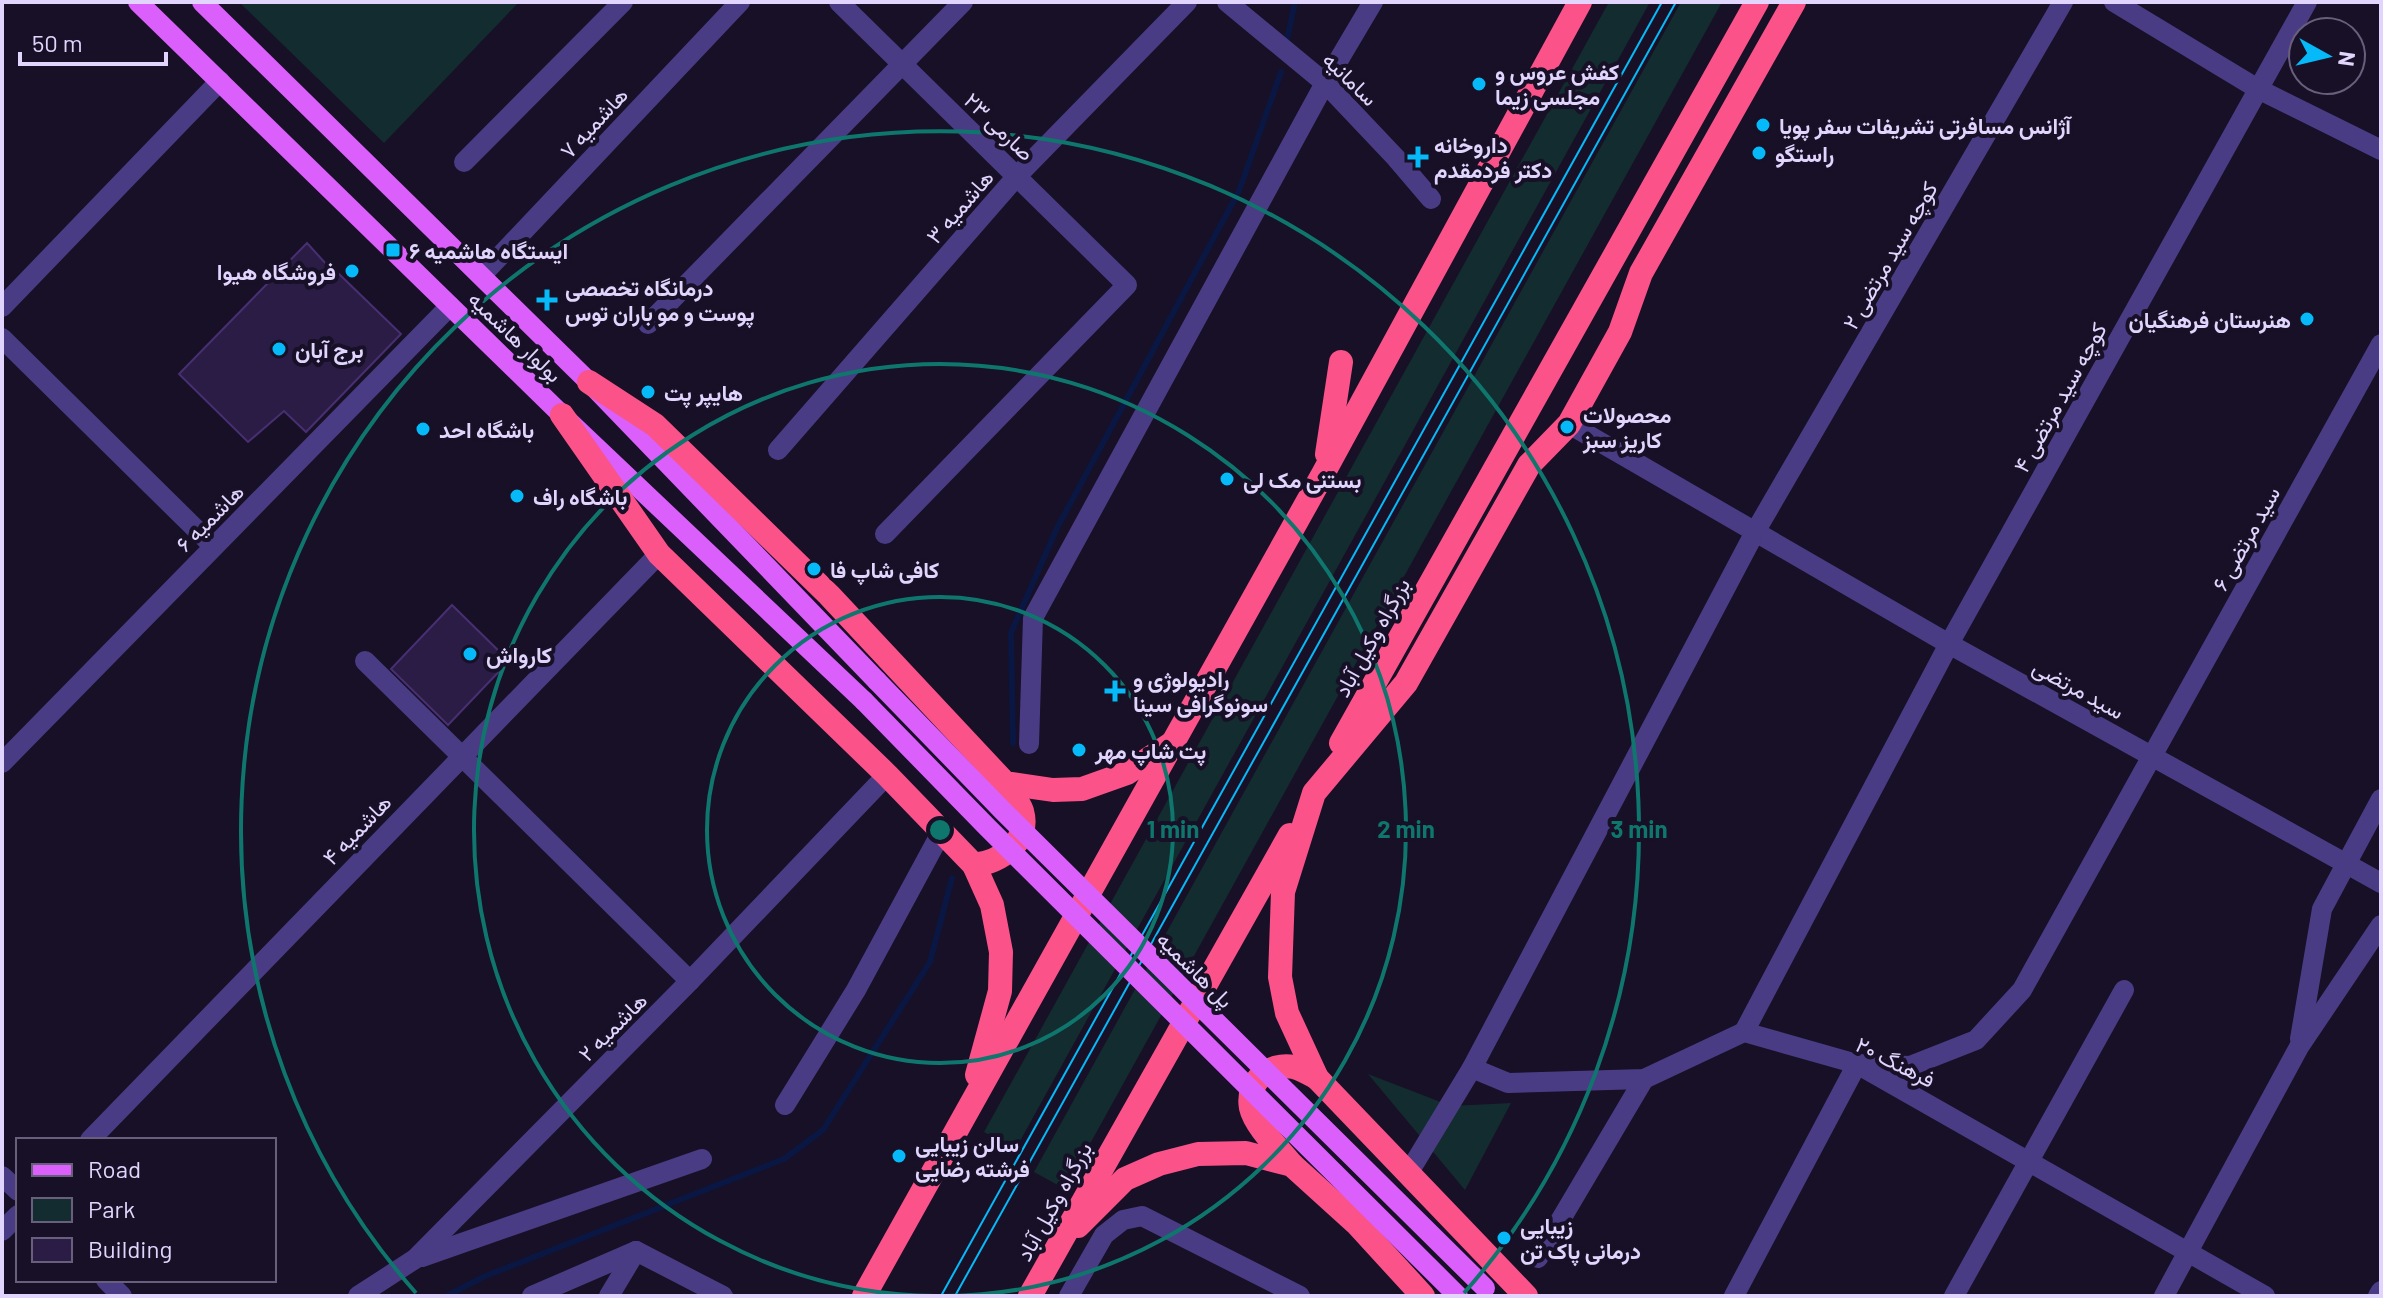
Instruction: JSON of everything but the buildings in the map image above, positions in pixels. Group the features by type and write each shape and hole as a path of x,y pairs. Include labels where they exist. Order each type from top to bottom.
{"highway":[{"path":"1556,46 1565,2"},
{"path":"864,1296 1323,474 1580,2"},
{"name":"بزرگراه وکیل آباد","path":"1030,1296 1757,2"},
{"path":"1526,1296 1317,1078 1287,1013 1280,977 1283,892 1314,793 1406,683 1529,465 1569,424 1620,332 1641,273 1794,2"},
{"path":"1323,474 1341,362"},
{"path":"589,382 655,425 829,595 1005,783 1022,811 1022,828 1016,843 1005,855 991,863 974,865"},
{"path":"562,415 659,554 887,775 974,865 992,905 1001,952 1000,991 967,1111"},
{"path":"1005,783 1053,790 1082,789 1127,773 1173,743"},
{"path":"1317,1078 1294,1067 1277,1067 1260,1076 1251,1088 1251,1109 1267,1135 1292,1165 1356,1223 1423,1296"},
{"path":"1057,1247 1125,1179 1159,1164 1198,1154 1246,1153 1292,1165"}],"main road":[{"name":"بولوار هاشمیه","path":"138,2 562,415 864,701 1458,1296"},
{"name":"بولوار هاشمیه","path":"202,2 589,382 877,681"},
{"name":"پل هاشمیه","path":"877,681 1003,811 1488,1292"}],"street":[{"path":"464,162 623,2"},
{"name":"هاشمیه ۷","path":"482,275 740,2"},
{"name":"صارمی ۲۳","path":"839,2 1127,285 885,534"},
{"path":"648,324 963,2"},
{"name":"هاشمیه ۳","path":"778,450 1017,176 1187,2"},
{"path":"1029,744 1033,618 1325,83 1373,2"},
{"name":"کوچه سید مرتضی ۲","path":"1409,1172 1472,1068 1755,532 2063,2"},
{"path":"2114,2 2258,89 2381,150"},
{"name":"کوچه سید مرتضی ۴","path":"1744,1032 1949,644 2307,2"},
{"name":"سامانیه","path":"1230,3 1325,83 1431,199"},
{"path":"2,307 220,81"},
{"name":"هاشمیه ۶","path":"2,763 450,306"},
{"path":"2,338 213,546"},
{"name":"سید مرتضی ۶","path":"1857,1064 1910,1066 1976,1040 2022,990 2381,344"},
{"name":"سید مرتضی","path":"1569,424 1949,644 2381,883"},
{"name":"هاشمیه ۴","path":"92,1138 659,554"},
{"path":"365,661 690,981"},
{"name":"هاشمیه ۲","path":"358,1296 415,1259 690,981 887,775"},
{"path":"2299,1047 2322,909 2381,799"},
{"path":"785,1105 856,990 942,831"},
{"path":"2164,1296 2299,1047 2381,925"},
{"path":"1954,1296 2124,990"},
{"path":"1472,1068 1508,1083 1644,1079 1744,1032"},
{"name":"فرهنگ ۲۰","path":"1744,1032 1857,1064 2265,1296"},
{"path":"1734,1296 1857,1064"},
{"path":"1538,1258 1644,1079"},
{"path":"415,1259 702,1159"},
{"path":"1069,1296 1104,1235 1123,1220 1142,1216 1300,1296"},
{"path":"532,1296 636,1251"},
{"path":"609,1296 636,1251"},
{"path":"636,1251 723,1296"}],"green space":[{"path":"239,2 519,2 384,143"},
{"path":"1609,2 1650,2 1015,1150 984,1132"},
{"path":"1681,2 1722,2 1065,1189 1034,1172"},
{"path":"1368,1074 1451,1106 1511,1103 1465,1190"}],"waterway":[{"path":"1286,45 1295,2"},
{"path":"1013,743 1011,633 1057,528 1239,191 1281,72"},
{"path":"447,1296 483,1277 784,1159 823,1130 930,962 952,878"}],"tram line":[{"path":"941,1296 1662,2"},
{"path":"955,1296 1676,2"}],"place":[{"name":"کفش عروس و مجلسی زیما","path":"1479,84"},
{"name":"آژانس مسافرتی تشریفات سفر پویا","path":"1763,125"},
{"name":"راستگو","path":"1759,153"},
{"name":"داروخانه دكتر فردمقدم","path":"1418,157"},
{"name":"ایستگاه هاشمیه ۶","path":"393,250"},
{"name":"فروشگاه هیوا","path":"352,271"},
{"name":"درمانگاه تخصصی پوست و مو باران توس","path":"547,300"},
{"name":"هنرستان فرهنگیان","path":"2307,319"},
{"name":"برج آبان","path":"279,349"},
{"name":"هایپر پت","path":"648,392"},
{"name":"محصولات کاریز سبز","path":"1567,427"},
{"name":"باشگاه احد","path":"423,429"},
{"name":"بستنی مک لی","path":"1227,479"},
{"name":"باشگاه راف","path":"517,496"},
{"name":"کافی شاپ فا","path":"814,569"},
{"name":"کارواش","path":"470,654"},
{"name":"رادیولوژی و سونوگرافی سینا","path":"1115,691"},
{"name":"پت شاپ مهر","path":"1079,750"},
{"name":"سالن زیبایی فرشته رضایی","path":"899,1156"},
{"name":"زیبایی درمانی پاک تن","path":"1504,1238"}]}
